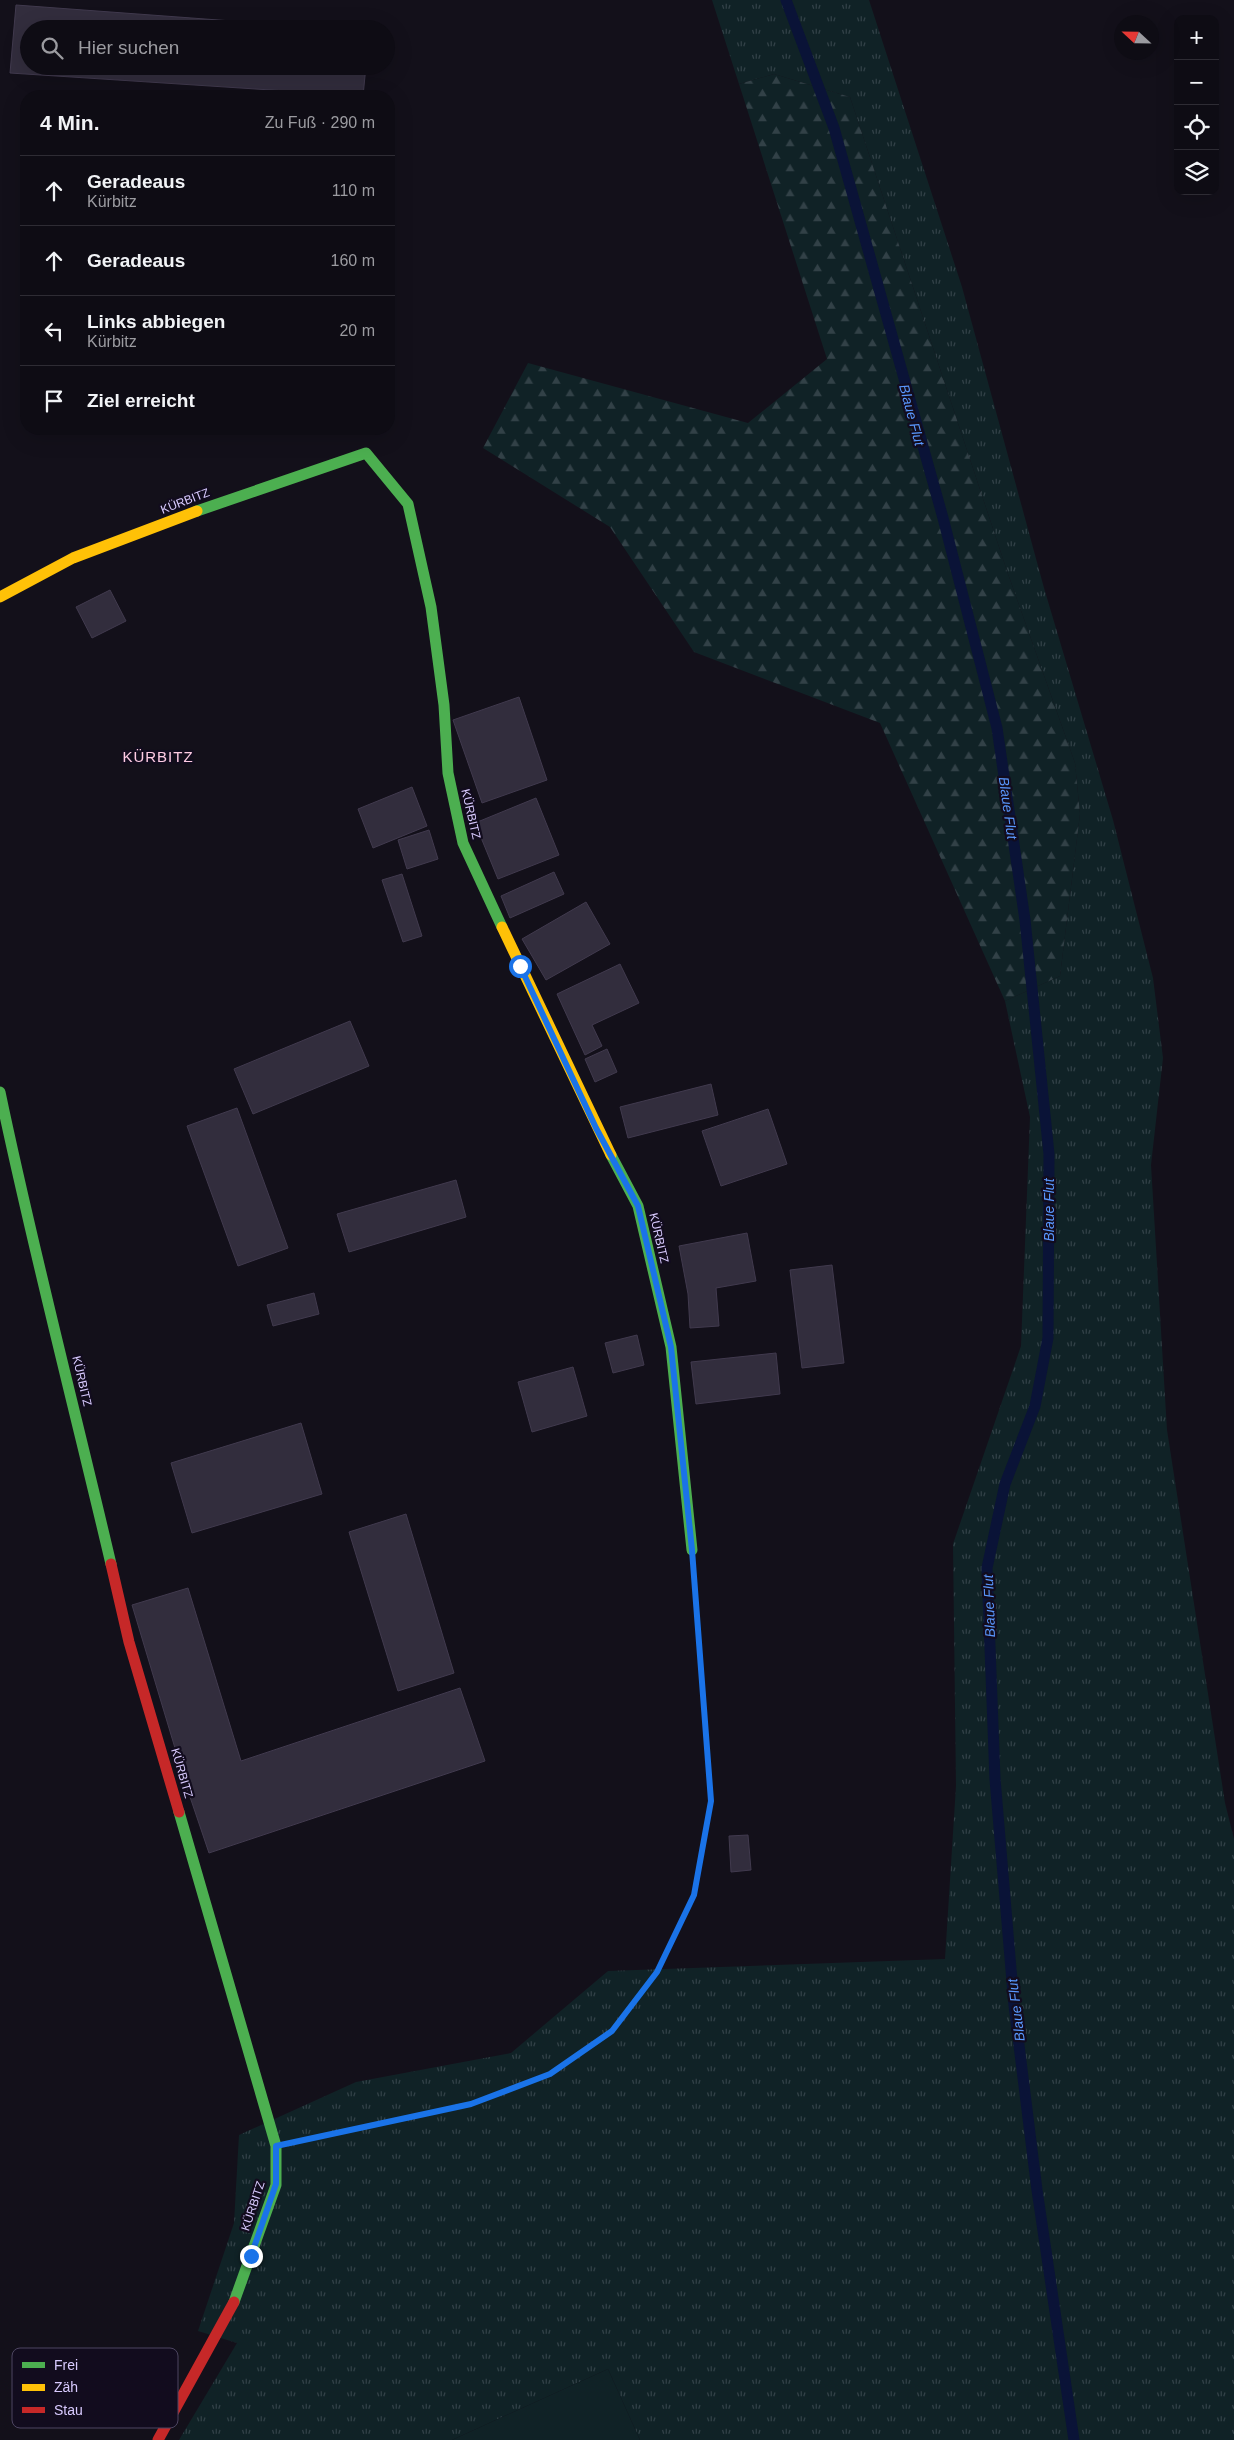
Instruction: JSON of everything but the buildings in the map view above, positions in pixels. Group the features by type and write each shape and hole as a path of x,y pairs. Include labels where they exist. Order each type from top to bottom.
{"street":[{"name":"KÜRBITZ","path":"0,597 73,558 226,500 366,453 408,504 431,607 444,705 448,773 463,843 596,1128 638,1206 671,1347 692,1550"},
{"name":"KÜRBITZ","path":"0,1092 27,1220 59,1342 130,1642 276,2146 276,2184 232,2306 178,2404"},
{"name":"KÜRBITZ","path":"158,2440 165,2428"}],"path":[{"path":"276,2146 471,2104 550,2074 612,2031 657,1972 694,1895 711,1801 692,1550"}],"green space":[{"path":"712,0 869,0 962,287 1044,588 1113,820 1153,978 1163,1058 1151,1165 1167,1430 1225,1803 1234,1839 1234,2440 640,2440 608,2369 452,2440 179,2440 237,2343 198,2331 234,2223 239,2135 356,2082 511,2053 608,1971 945,1959 956,1786 953,1544 1021,1346 1030,1117 1005,1001 1060,976 1080,814 1075,763 1007,571 850,97 774,74 739,84"},
{"path":"774,74 850,97 1007,571 1075,763 1080,814 1060,976 1005,1001 880,723 694,652 610,527 483,448 528,363 748,423 827,359 739,84"},
{"path":"608,2369 640,2440 452,2440"}],"waterway":[{"name":"Blaue Flut","path":"786,0 834,128 943,518 997,728 1025,920 1049,1154 1048,1338 1035,1406 1005,1484 987,1568 995,1779 1014,2005 1037,2190 1074,2440"}],"traffic: fast":[{"path":"197,511 366,453 408,504 431,607 444,705 448,773 463,843 502,927"},
{"path":"0,1092 40,1269 111,1564"},
{"path":"611,1155 638,1206 671,1347 692,1550"},
{"path":"179,1812 276,2146 276,2185 234,2302"}],"traffic: slow":[{"path":"0,597 73,558 197,511"},
{"path":"502,927 611,1155"}],"traffic: jam":[{"path":"111,1564 129,1642 179,1812"},
{"path":"178,2404 234,2302"},
{"path":"158,2440 165,2428"}],"district":[{"name":"KÜRBITZ","path":"158,757"}],"route":[{"path":"251,2256 276,2184 276,2146 471,2104 550,2074 612,2031 657,1972 694,1895 711,1801 692,1550 671,1347 638,1206 596,1128 560,1047 520,966"}]}
